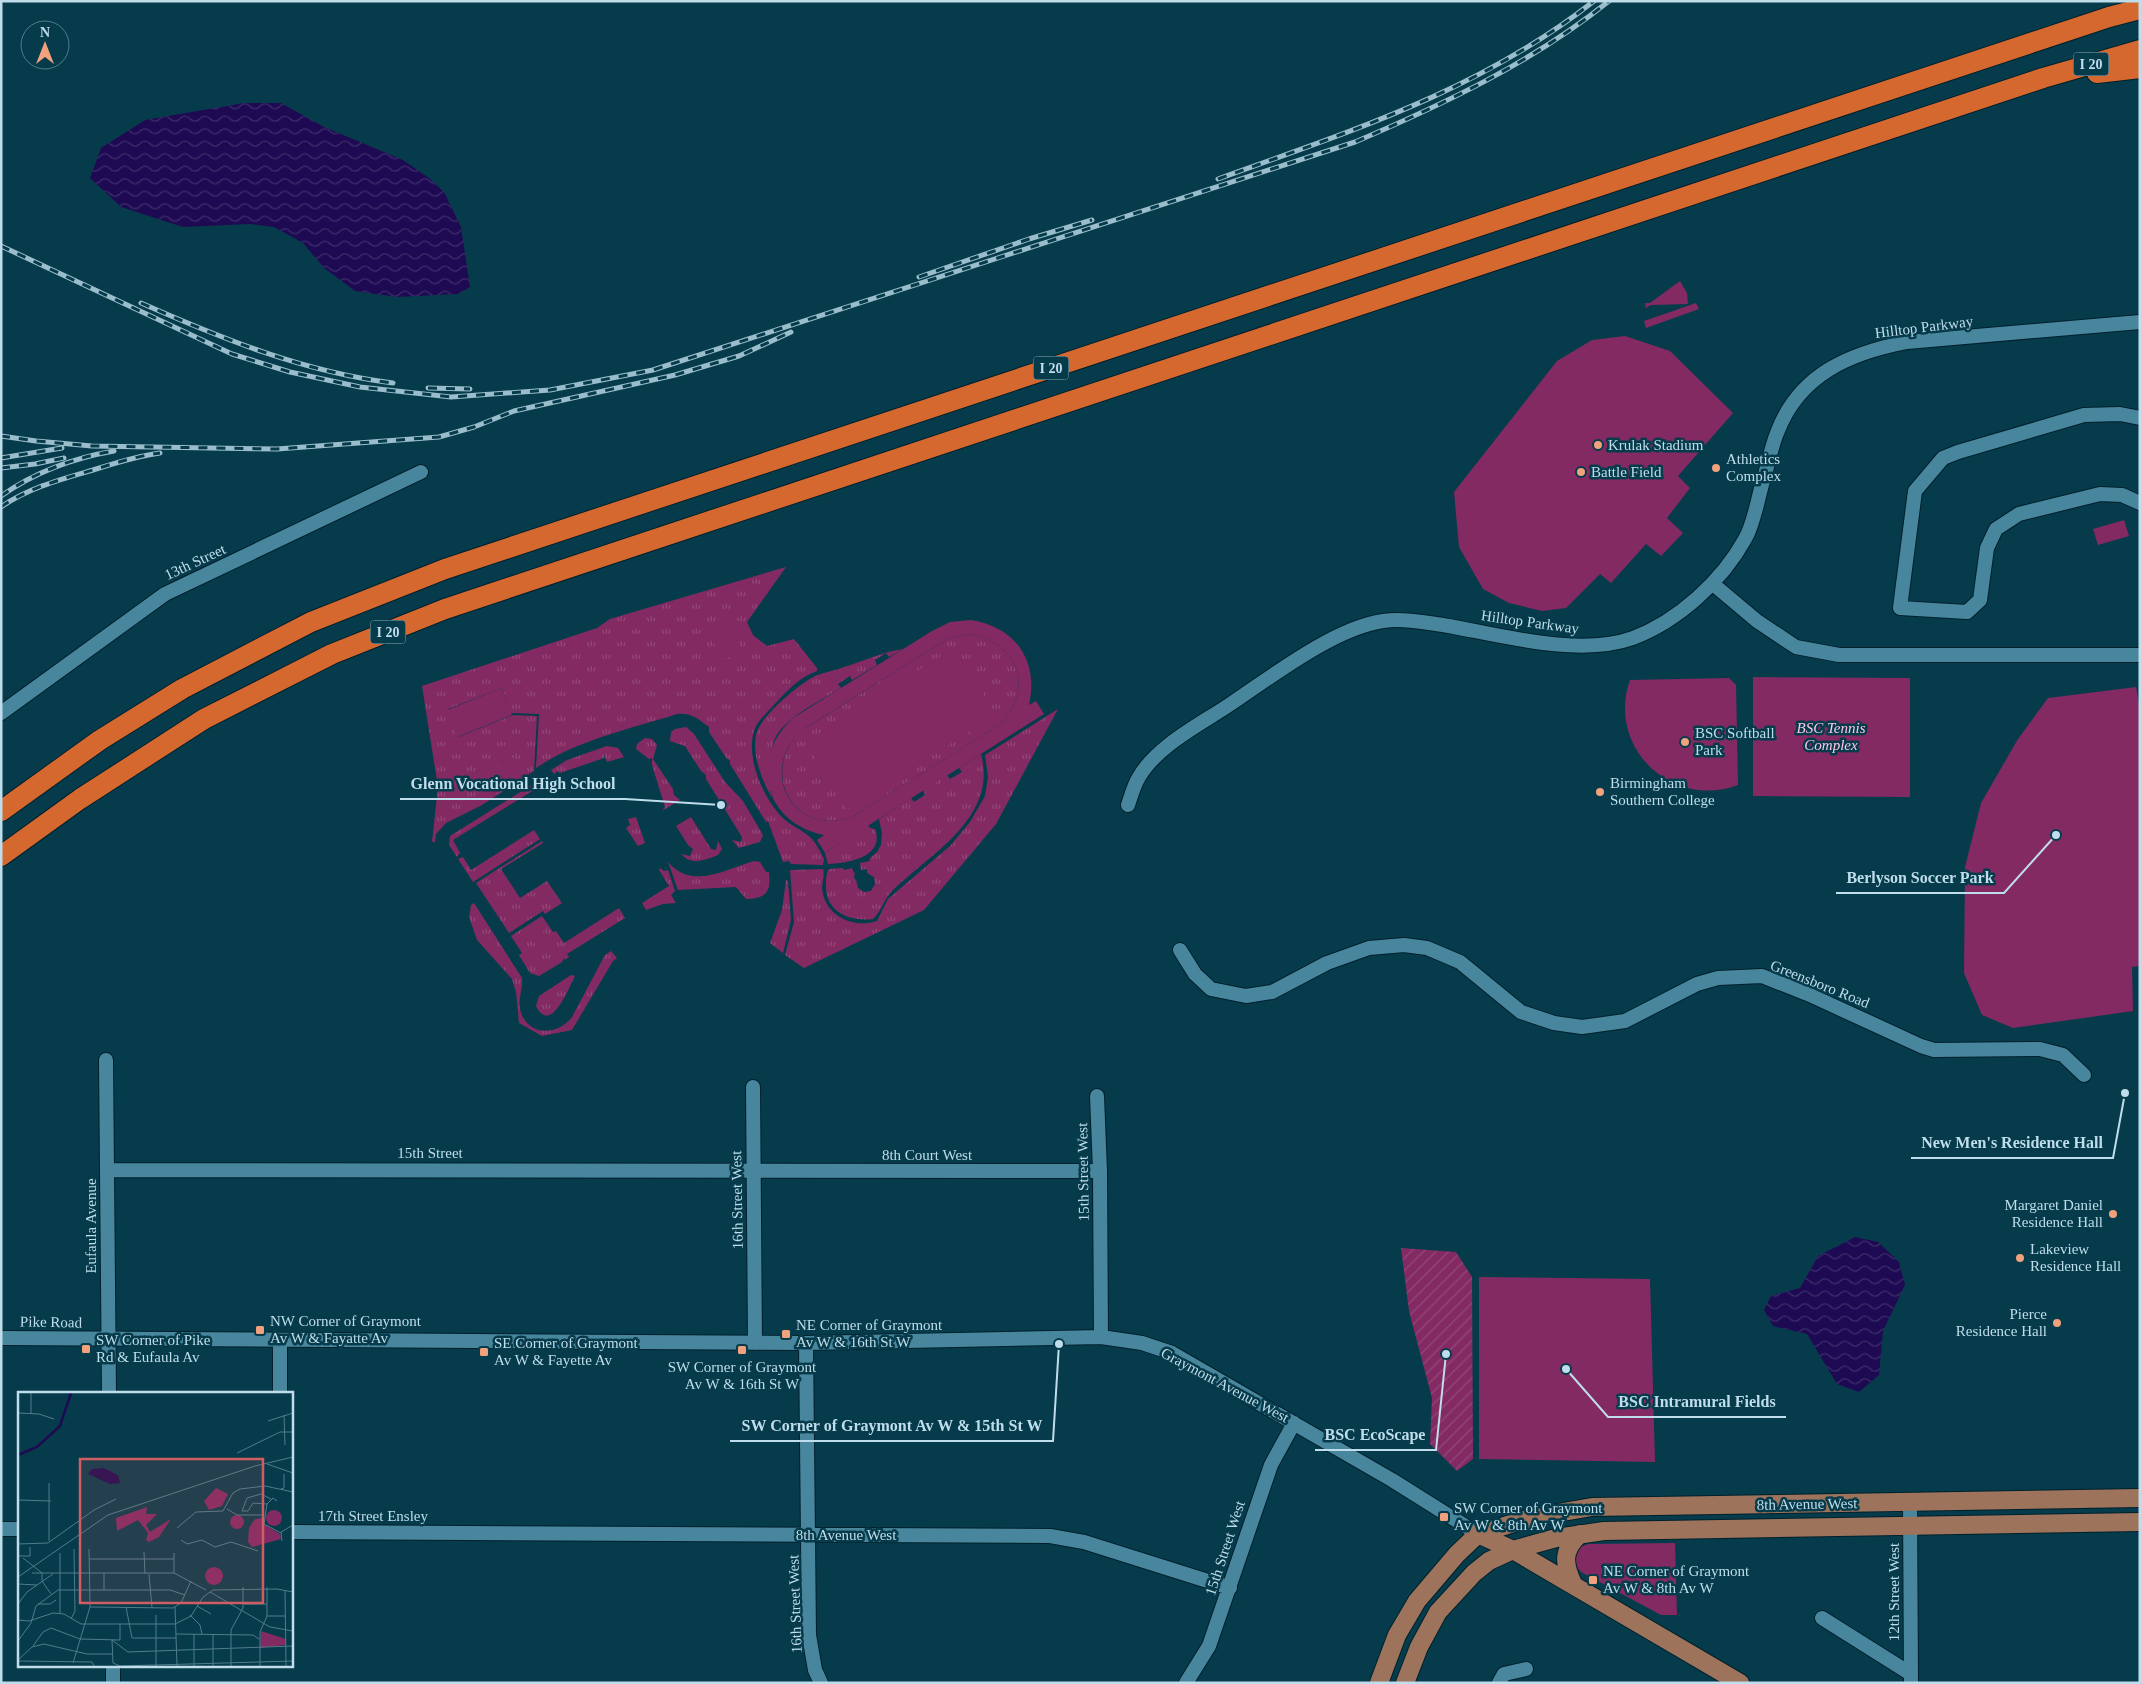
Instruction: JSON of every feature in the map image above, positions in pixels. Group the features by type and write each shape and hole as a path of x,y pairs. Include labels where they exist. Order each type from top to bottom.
{"highway":[{"name":"I 20","path":"1,811 100,740 182,689 311,622 445,569 2109,17 2140,9"},
{"name":"I 20","path":"1,856 80,799 204,719 332,654 445,609 2043,78 2140,50"},
{"path":"2043,78 2140,68"}],"main road":[{"name":"8th Avenue West","path":"1478,1534 1534,1517 1592,1507 2140,1498"},
{"name":"8th Avenue West","path":"1405,1683 1419,1647 1438,1612 1474,1573 1489,1561 1513,1550 1556,1538 1604,1531 2140,1522"},
{"name":"Graymont Avenue West","path":"1478,1534 1513,1550 1740,1683"},
{"path":"1379,1683 1397,1635 1416,1601 1457,1554 1478,1534"},
{"path":"1574,1586 1568,1573 1567,1550 1570,1543 1580,1534"}],"street":[{"name":"Hilltop Parkway","path":"1128,806 1138,778 1158,753 1300,657 1358,627 1385,621 1418,621 1563,645 1606,645 1634,637 1677,614 1713,584 1746,538 1777,432 1792,403 1818,377 1846,360 1873,349 1907,342 2140,322"},
{"path":"2140,418 2120,414 2084,414 1943,458 1915,491 1900,608 1966,612 1980,600 1987,548 1996,529 2019,514 2100,494 2122,495 2140,503"},
{"name":"13th Street","path":"1,713 165,594 421,472"},
{"path":"1713,584 1757,621 1796,647 1839,655 2140,655"},
{"name":"Greensboro Road","path":"1180,950 1195,974 1211,989 1246,996 1272,992 1328,963 1369,948 1404,945 1427,948 1460,962 1521,1012 1554,1023 1582,1027 1625,1021 1697,984 1718,978 1762,976 1810,995 1927,1048 1934,1050 2040,1049 2063,1055 2084,1074"},
{"name":"Eufaula Avenue","path":"106,1060 109,1392"},
{"name":"16th Street West","path":"752,1087 755,1343"},
{"name":"15th Street West","path":"1096,1096 1100,1171 1101,1337"},
{"name":"15th Street","path":"107,1170 753,1171"},
{"name":"8th Court West","path":"753,1171 1100,1171"},
{"name":"Graymont Avenue West","path":"280,1340 806,1343 1101,1337 1142,1343 1172,1354 1294,1423 1392,1480 1478,1534"},
{"name":"Pike Road","path":"1,1338 280,1340"},
{"path":"280,1340 280,1392"},
{"name":"16th Street West","path":"806,1343 809,1634 815,1670 821,1683"},
{"name":"15th Street West","path":"1186,1683 1209,1646 1271,1465 1294,1423"},
{"name":"12th Street West","path":"1910,1502 1911,1678"},
{"path":"1,1529 18,1529"},
{"name":"17th Street Ensley","path":"292,1532 455,1533"},
{"name":"8th Avenue West","path":"455,1533 1050,1536 1084,1542 1230,1588"},
{"path":"1822,1618 1911,1678"},
{"path":"113,1666 113,1683"},
{"path":"1499,1683 1504,1674 1526,1669"}],"green space":[{"path":"1680,281 1687,293 1688,304 1651,305 1646,308 1645,303 1650,303"},
{"path":"1696,303 1699,309 1646,328 1644,321"},
{"name":"Krulak Stadium","path":"1625,336 1670,351 1733,413 1678,476 1690,488 1667,518 1683,533 1661,556 1646,544 1611,583 1600,574 1566,608 1542,611 1509,603 1483,589 1459,547 1454,492 1557,361 1592,340"},
{"path":"2124,520 2129,536 2098,545 2093,529"},
{"path":"786,567 747,622 753,635 767,646 794,639 817,668 817,671 804,677 793,686 761,718 754,731 752,753 757,775 773,806 786,821 812,839 824,859 823,865 783,862 768,821 766,822 730,764 730,760 727,759 709,732 709,727 695,717 687,714 677,714 604,736 552,758 536,768 539,714 511,713 502,688 448,709 458,737 513,715 537,716 534,771 482,805 446,823 436,834 435,842 432,842 438,787 422,686 597,628 610,619"},
{"path":"971,620 987,624 1012,638 1021,649 1027,661 1031,689 1029,705 1036,701 1044,714 825,853 817,840 824,835 804,828 788,817 776,804 769,787 767,770 770,752 779,734 793,718 932,631 950,622","holes":["969,634 986,639 1000,647 1010,657 1016,669 1019,682 1017,697 1010,711 999,725 852,817 829,821 821,820 805,814 794,805 786,793 782,779 782,765 787,751 795,738 807,727 947,639"]},
{"path":"728,626 733,627 741,650 738,654 724,659 717,650 713,634 714,630"},
{"path":"969,634 986,639 1000,647 1010,657 1016,669 1019,682 1017,697 1010,711 999,725 852,817 829,821 821,820 807,815 795,806 783,783 782,769 785,755 791,742 801,731 947,639"},
{"path":"954,648 996,715 847,809 805,742"},
{"path":"903,649 889,657 886,653 875,660 877,665 852,680 850,676 838,684 841,688 803,711 785,725 778,733 772,746 770,792 772,798 759,768 755,743 759,727 772,710 799,686 815,676 880,654"},
{"name":"BSC Tennis Complex","path":"1753,677 1910,678 1910,797 1753,796"},
{"name":"BSC Softball Park","path":"1729,678 1736,685 1738,785 1713,790 1690,789 1668,780 1650,767 1636,749 1627,728 1625,705 1630,680"},
{"path":"2136,687 2140,709 2140,966 2132,967 2133,1011 2013,1028 1982,1015 1964,973 1965,867 1981,803 2018,739 2048,698"},
{"path":"502,688 512,715 457,737 447,710"},
{"path":"1058,709 996,824 924,910 804,968 785,955 794,922 790,870 823,869 822,888 824,898 834,913 842,918 859,923 877,921 888,899 950,846 970,822 985,796 988,777 985,755"},
{"path":"686,727 694,734 725,782 743,801 763,835 760,842 739,848 732,840 741,842 742,837 706,779 706,775 701,771 685,746 670,741 671,732 675,729"},
{"path":"645,738 652,739 657,745 653,759 673,789 674,795 680,800 662,811 665,807 652,765 652,758 649,759 636,749 637,744"},
{"path":"607,746 618,748 624,757 607,762 604,755 604,758 560,773 558,771 554,774 551,770 567,760"},
{"path":"981,754 984,777 980,797 971,815 958,832 892,891 873,919 864,920 848,917 834,908 827,894 826,879 829,869 843,868 844,870 852,868 855,872 854,878 858,888 864,892 871,891 875,884 874,877 867,873 867,869 861,870 860,863 870,861 869,859 877,852 881,845 882,833 879,819 911,798 914,802 925,795 923,790 947,775 950,779 962,772 959,768"},
{"path":"506,756 516,760 514,770 516,774 504,784 485,792 480,791 477,786 470,788 465,785 464,778 489,764 495,768 500,768"},
{"path":"538,781 542,785 453,840 460,853 457,857 449,845 450,836"},
{"path":"636,817 645,843 638,846 626,828 630,825 628,819"},
{"path":"691,817 711,849 716,850 718,841 722,849 718,855 694,861 685,858 681,854 690,856 693,849 688,845 676,826"},
{"path":"868,825 870,828 875,829 877,839 875,846 870,852 855,860 828,864 825,853"},
{"path":"534,830 540,839 473,882 458,859 463,857 471,870"},
{"path":"542,841 543,843 501,869 520,898 547,881 562,903 545,914 543,911 509,933 476,883"},
{"path":"754,861 760,862 766,872 769,872 769,885 766,893 763,895 746,899 736,887 678,890 668,862 677,870 687,875 698,876 720,873"},
{"path":"660,868 664,871 668,870 675,891 671,895 676,903 663,904 646,910 642,903 669,886 659,870"},
{"path":"786,880 788,881 791,920 783,953 770,943 782,910"},
{"path":"474,903 522,978 520,1009 523,1018 535,1029 551,1030 566,1024 572,1017 605,955 611,951 617,958 613,961 572,1030 542,1036 519,1023 516,992 512,979 477,940 469,917 471,905"},
{"path":"619,908 625,918 567,954 569,957 565,960 564,958 562,962 539,976 530,973 519,955 522,953 511,936 542,916 553,932 556,931 564,943"},
{"path":"533,926 542,926 544,928 543,934 551,942 544,951 539,950 527,935"},
{"path":"571,975 575,976 559,1006 548,1016 542,1014 536,1006 539,996"},
{"path":"1401,1248 1456,1252 1472,1277 1473,1459 1457,1471 1430,1444 1432,1398 1409,1311"},
{"path":"1479,1277 1650,1279 1655,1462 1479,1459"},
{"path":"1675,1543 1677,1615 1661,1615 1581,1572 1576,1564 1575,1558 1578,1548 1588,1544"}],"water":[{"path":"244,103 281,103 324,127 403,160 429,178 444,192 461,227 470,287 458,294 397,297 355,291 324,268 303,243 274,227 250,224 183,227 121,207 90,178 101,148 145,120"},
{"path":"1855,1237 1878,1242 1899,1262 1905,1285 1883,1331 1879,1375 1859,1392 1837,1384 1807,1334 1773,1326 1764,1310 1771,1296 1800,1288 1818,1256"}],"railway":[{"path":"1218,179 1366,125 1460,84 1506,60 1551,32 1594,1"},
{"path":"1,246 232,354 290,372 360,387 451,397 550,390 653,370 1355,142 1422,113 1487,80 1550,43 1609,1"},
{"path":"919,277 1029,239 1092,220"},
{"path":"141,303 202,329 264,352 328,371 393,383"},
{"path":"1,436 92,446 277,449 439,437 474,427 514,411 675,375 739,356 791,332"},
{"path":"428,388 470,389"},
{"path":"1,458 62,448"},
{"path":"1,496 27,480 55,467 114,451"},
{"path":"1,507 22,494 57,481 126,460 160,453"},
{"path":"1,468 64,458"}],"place":[{"name":"Krulak Stadium","path":"1598,445"},
{"name":"Athletics Complex","path":"1716,468"},
{"name":"Battle Field","path":"1581,472"},
{"name":"BSC Softball Park","path":"1685,742"},
{"name":"Birmingham Southern College","path":"1600,792"},
{"name":"Glenn Vocational High School","path":"721,805"},
{"name":"Berlyson Soccer Park","path":"2056,835"},
{"name":"New Men's Residence Hall","path":"2125,1093"},
{"name":"Margaret Daniel Residence Hall","path":"2113,1214"},
{"name":"Lakeview Residence Hall","path":"2020,1258"},
{"name":"Pierce Residence Hall","path":"2057,1323"},
{"name":"NW Corner of Graymont Av W & Fayatte Av","path":"260,1330"},
{"name":"NE Corner of Graymont Av W & 16th St W","path":"786,1334"},
{"name":"SW Corner of Graymont Av W & 15th St W","path":"1059,1344"},
{"name":"SW Corner of Pike Rd & Eufaula Av","path":"86,1349"},
{"name":"SW Corner of Graymont Av W & 16th St W","path":"742,1350"},
{"name":"SE Corner of Graymont Av W & Fayette Av","path":"484,1352"},
{"name":"BSC EcoScape","path":"1446,1354"},
{"name":"BSC Intramural Fields","path":"1566,1369"},
{"name":"SW Corner of Graymont Av W & 8th Av W","path":"1444,1517"},
{"name":"NE Corner of Graymont Av W & 8th Av W","path":"1593,1580"}]}
